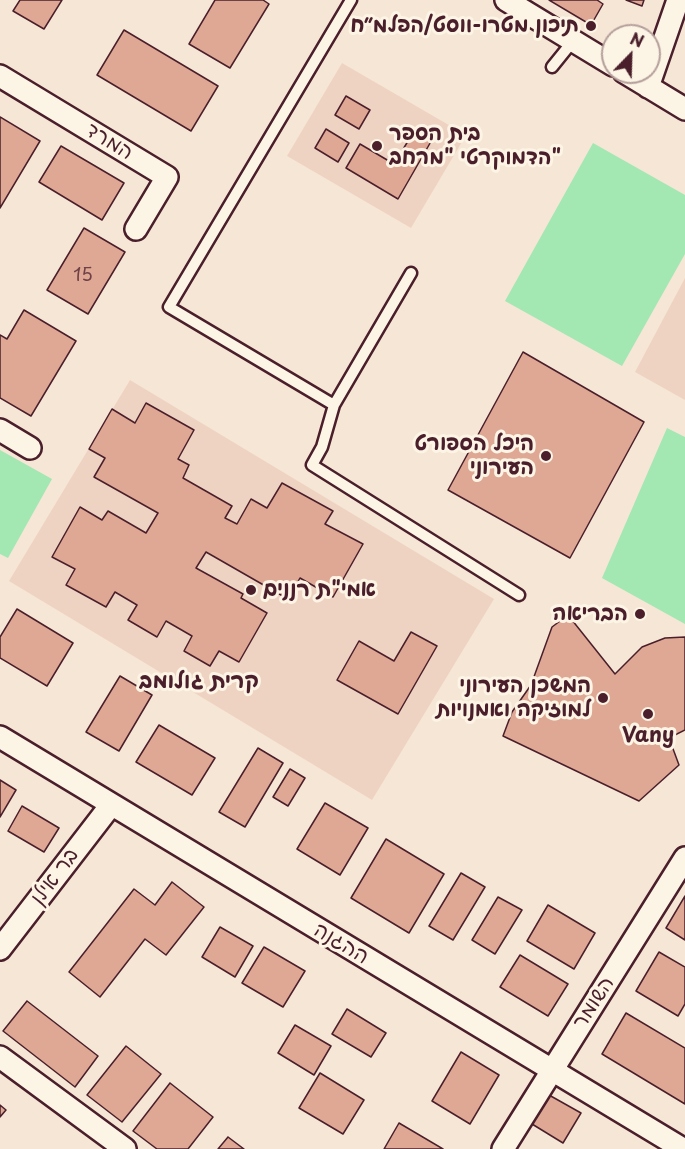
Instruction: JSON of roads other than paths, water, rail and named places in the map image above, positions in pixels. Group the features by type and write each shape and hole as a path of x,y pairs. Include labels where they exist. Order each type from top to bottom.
{"street":[{"path":"506,0 601,58"},
{"path":"648,87 678,0"},
{"name":"המרד","path":"0,76 167,177 136,229"},
{"path":"643,84 685,109"},
{"path":"0,430 30,448"},
{"name":"ההגנה","path":"0,737 683,1149"},
{"name":"בר אילן","path":"0,949 111,805"},
{"name":"השומר","path":"503,1149 685,858"},
{"path":"0,1056 125,1149"}],"lane":[{"path":"334,405 169,307 351,0"},
{"path":"552,68 573,41"},
{"path":"411,273 334,405 322,447 312,465 519,595"}],"place":[{"name":"תיכון מטרו-ווסט/הפלמ״ח","path":"591,26"},
{"name":"בית הספר הדמוקרטי \"מרחב\"","path":"377,146"},
{"name":"היכל הספורט העירוני","path":"546,456"},
{"name":"אמי\"ת רננים","path":"251,590"},
{"name":"הבריאה","path":"640,614"},
{"name":"המשכן העירוני למוזיקה ואמנויות","path":"603,698"},
{"name":"Vany","path":"648,714"}],"district":[{"name":"קרית גולומב","path":"199,682"}]}
